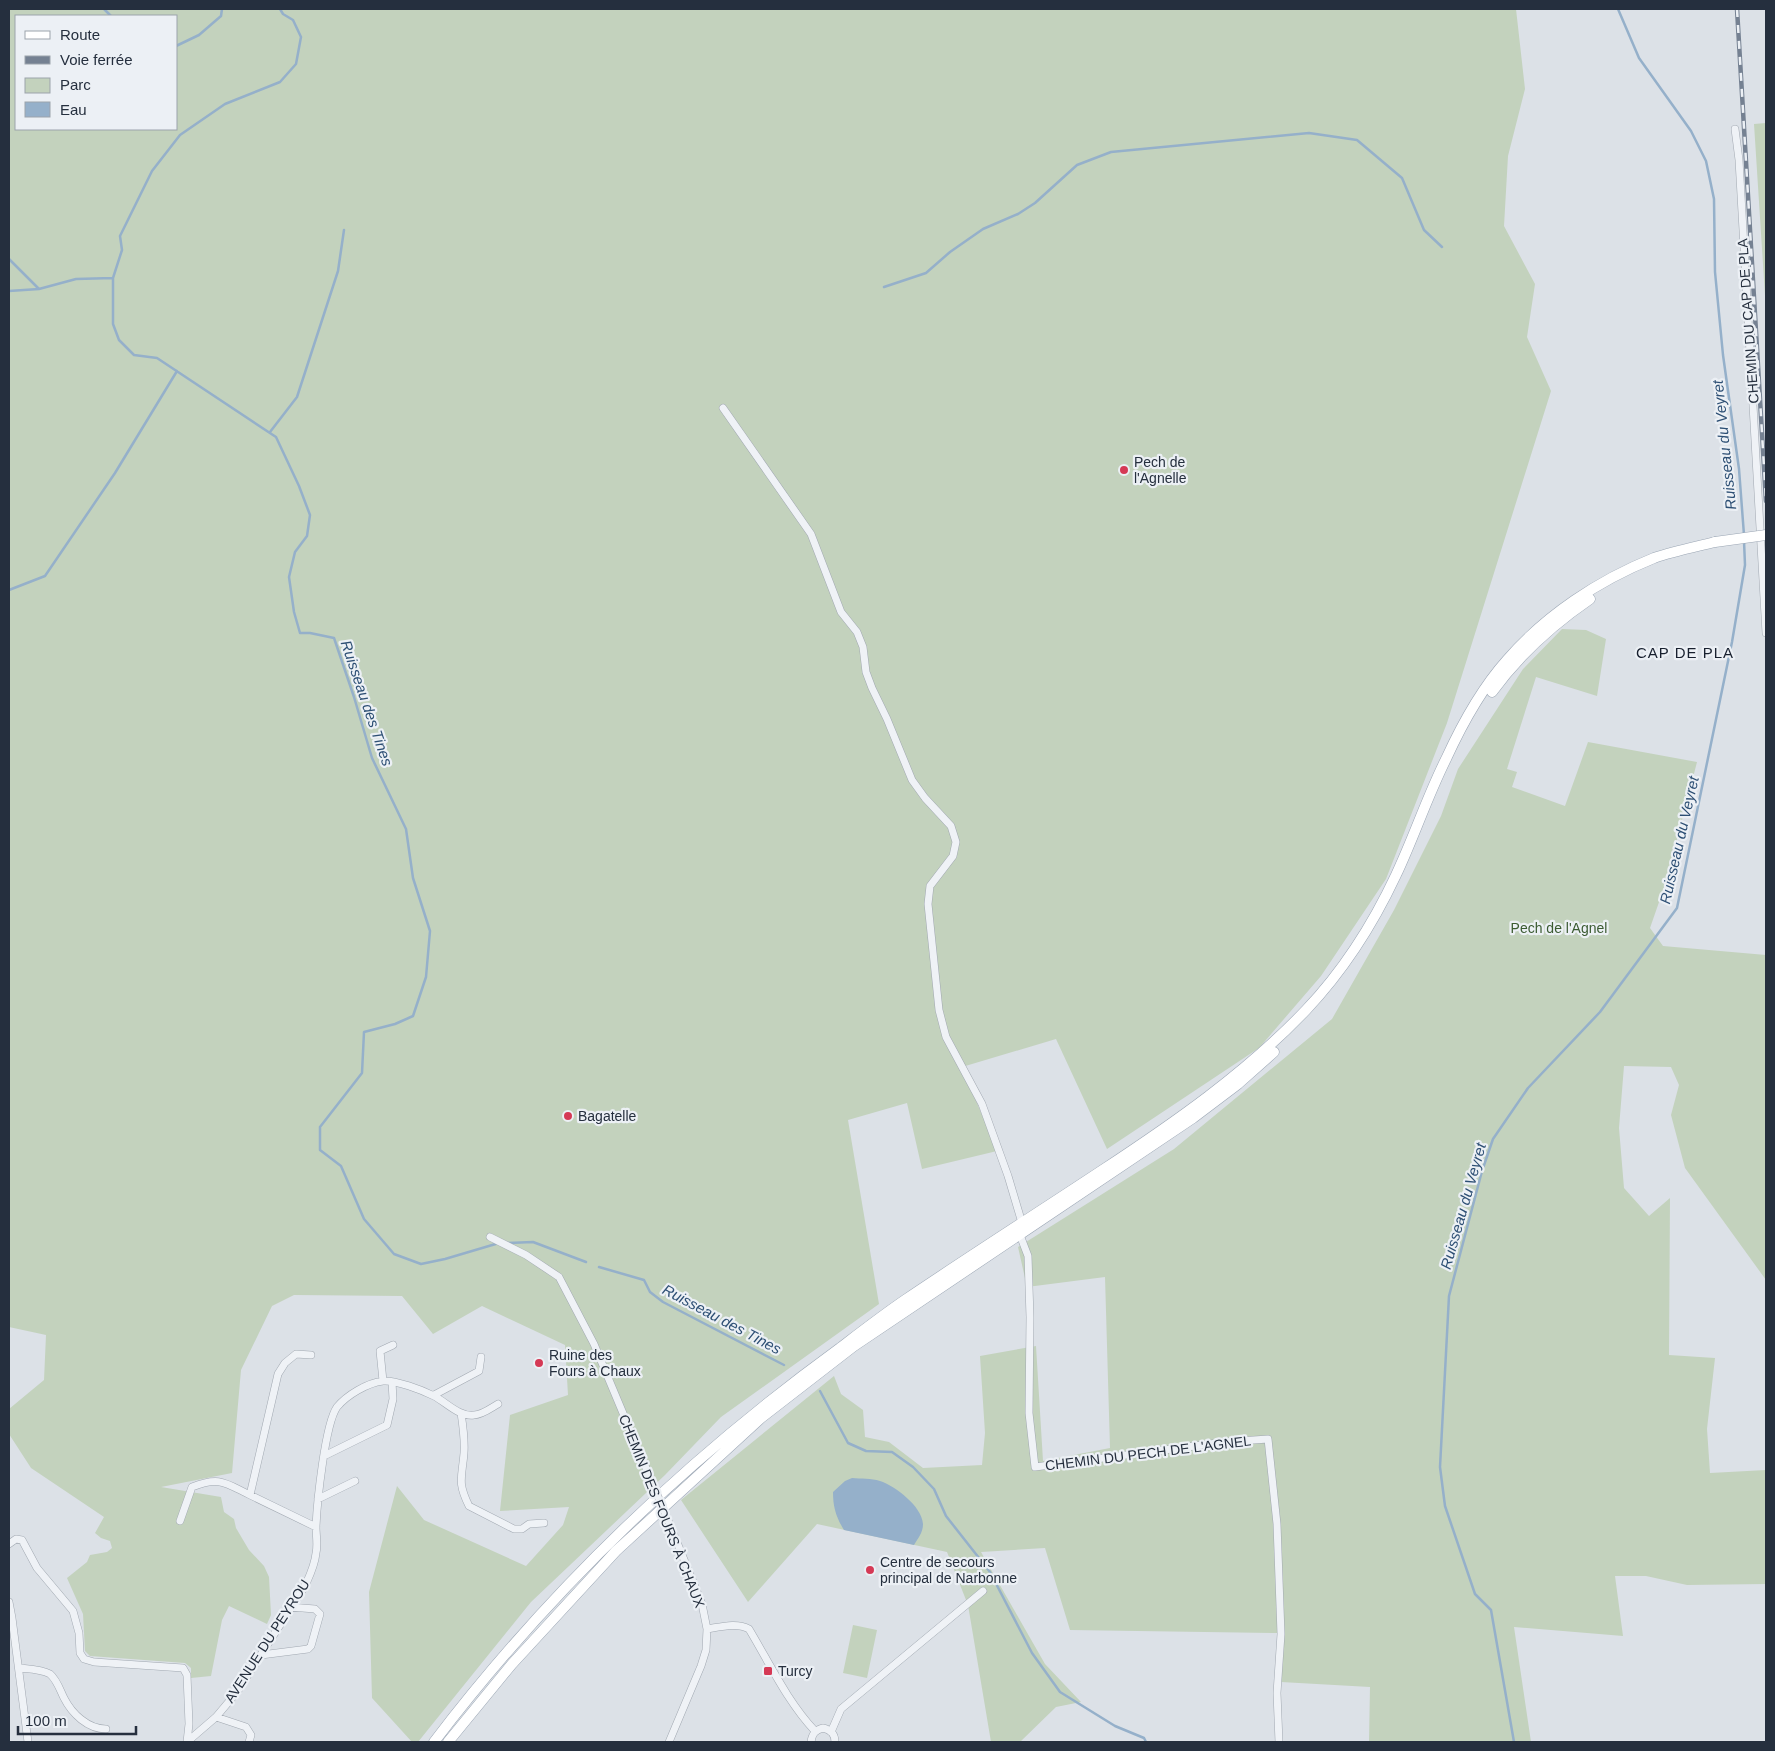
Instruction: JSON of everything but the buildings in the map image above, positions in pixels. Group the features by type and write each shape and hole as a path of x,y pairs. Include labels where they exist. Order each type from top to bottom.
{"main road":[{"path":"434,1742 514,1643 594,1557 680,1476 799,1378 902,1302 1164,1129 1220,1088 1274,1043 1310,1007 1345,963 1380,907 1395,878 1445,760 1466,719 1506,661 1541,627 1568,605 1633,568 1678,550 1766,535"},
{"path":"448,1742 512,1664 572,1596 616,1551 761,1418 854,1346 947,1282 1154,1146 1216,1101 1275,1051 1322,1002 1350,966 1380,918 1399,882 1451,762 1486,700 1518,658 1572,611 1615,584 1659,564 1716,544 1766,540"}],"street":[{"name":"CHEMIN DU CAP DE PLA","path":"1735,129 1739,169 1766,633"},
{"name":"CHEMIN DU PECH DE L'AGNEL","path":"723,408 811,534 840,612 857,632 863,647 866,672 888,719 912,780 925,798 952,826 956,842 953,856 930,886 928,904 939,1010 946,1037 982,1104 1008,1176 1022,1223 1020,1235 1028,1256 1030,1318 1029,1413 1035,1466 1268,1438 1276,1524 1280,1634 1277,1693 1279,1742"},
{"name":"CHEMIN DES FOURS À CHAUX","path":"490,1237 526,1255 560,1277 598,1352 702,1604 707,1629 706,1650 669,1742"},
{"path":"383,1381 380,1351 393,1345"},
{"path":"250,1494 278,1374 285,1362 296,1354 311,1355"},
{"path":"434,1395 479,1371 481,1357"},
{"name":"AVENUE DU PEYROU","path":"187,1742 216,1717 237,1692 305,1586 313,1569 317,1552 318,1499 324,1456 331,1420 337,1408 349,1396 366,1386 383,1381 434,1395 461,1413"},
{"path":"324,1456 387,1425 393,1399 392,1382"},
{"path":"498,1404 478,1415 471,1416 461,1413 465,1436 460,1484 468,1506 514,1529 522,1529 529,1524 544,1523"},
{"path":"180,1521 192,1487 218,1481 250,1494 316,1527"},
{"path":"318,1499 355,1481"},
{"path":"9,1544 16,1539 22,1540 37,1568 73,1611 79,1633 80,1653 84,1659 94,1662 183,1668 188,1674 189,1724 187,1742"},
{"path":"831,1732 841,1709 983,1592"},
{"path":"9,1602 28,1742"},
{"path":"261,1655 308,1649 312,1646 320,1614 315,1609 290,1607"},
{"path":"707,1629 744,1626 749,1629 781,1687 815,1731"},
{"path":"19,1668 39,1670 49,1674 55,1679 66,1701 84,1722 96,1729 106,1729"},
{"path":"216,1717 246,1727 251,1735 249,1742"},
{"path":"811,1742 811,1736 815,1731 823,1728 831,1732 835,1742"}],"green space":[{"path":"9,9 1516,9 1525,89 1508,156 1504,226 1535,284 1527,337 1551,391 1447,723 1386,879 1321,976 1259,1048 1107,1149 1056,1039 962,1067 997,1151 922,1169 907,1103 848,1120 879,1304 721,1417 665,1475 531,1602 418,1742 412,1742 372,1698 369,1592 397,1486 424,1520 526,1566 563,1525 569,1507 500,1511 510,1415 568,1395 565,1345 482,1306 433,1334 402,1296 294,1295 272,1306 241,1370 232,1473 161,1487 221,1497 224,1512 234,1519 236,1528 249,1550 264,1566 269,1577 271,1615 267,1624 229,1606 222,1620 211,1676 191,1678 191,1668 185,1663 90,1656 85,1651 83,1614 67,1578 87,1562 90,1555 107,1552 112,1548 110,1541 101,1538 95,1533 104,1517 31,1468 9,1434 9,1409 44,1380 46,1335 9,1327"},
{"path":"1766,123 1766,311 1754,124"},
{"name":"Pech de l'Agnel","path":"1562,629 1586,630 1606,639 1597,696 1536,677 1507,769 1517,772 1512,787 1565,806 1588,742 1697,762 1666,882 1650,928 1663,946 1766,955 1766,1280 1685,1168 1671,1115 1679,1085 1671,1067 1624,1066 1619,1128 1624,1188 1649,1216 1670,1198 1669,1355 1715,1358 1707,1429 1710,1473 1766,1470 1766,1584 1687,1585 1646,1576 1615,1576 1623,1636 1514,1627 1531,1742 1369,1742 1370,1687 1281,1682 1278,1633 1070,1630 1045,1548 981,1552 1045,1664 1081,1702 1056,1707 1020,1742 991,1742 968,1605 947,1552 817,1524 748,1602 681,1500 834,1376 841,1394 863,1410 865,1437 889,1442 923,1468 982,1465 985,1433 980,1356 1036,1346 1043,1461 1110,1448 1105,1277 1027,1287 1018,1247 1174,1149 1332,1019 1394,910 1441,816 1458,769 1523,669"},
{"path":"853,1625 877,1630 867,1678 843,1673"}],"water":[{"path":"852,1478 880,1481 900,1492 913,1504 918,1510 923,1524 921,1533 914,1545 844,1530 835,1512 833,1492 845,1481"}],"waterway":[{"name":"Ruisseau des Tines","path":"104,9 110,15"},
{"name":"Ruisseau des Tines","path":"178,45 199,35 221,16 222,9"},
{"name":"Ruisseau des Tines","path":"280,9 283,14 293,20 301,37 296,64 280,82 225,104 180,135 152,171 120,236 122,250 113,278 113,324 119,340 134,355 157,358 276,437 299,486 310,515 307,536 295,552 289,577 294,612 300,633 334,638 372,758 406,829 413,878 430,931 426,977 413,1016 395,1024 364,1032 362,1073 320,1127 320,1150 341,1166 364,1219 394,1254 421,1264 499,1243"},
{"name":"Ruisseau du Veyret","path":"1618,9 1639,58 1691,131 1706,161 1714,199 1715,272 1723,355 1739,469 1744,535"},
{"path":"884,287 926,273 950,252 983,229 1018,214 1035,203 1077,165 1111,152 1309,133 1357,140 1402,178 1424,230 1442,247"},
{"path":"270,432 297,397 338,271 344,230"},
{"path":"9,259 39,289 76,279 113,278"},
{"path":"9,291 39,289"},
{"path":"9,590 45,576 115,473 177,371"},
{"name":"Ruisseau du Veyret","path":"1514,1742 1491,1610 1475,1594 1445,1506 1440,1467 1449,1296 1482,1171 1493,1139 1528,1088 1600,1012 1677,908 1732,642 1745,565 1744,541"},
{"name":"Ruisseau des Tines","path":"507,1243 533,1242 586,1262"},
{"name":"Ruisseau des Tines","path":"599,1267 644,1280 650,1292 663,1302 784,1365"},
{"name":"Ruisseau des Tines","path":"820,1391 848,1443 866,1451 892,1452 913,1467 934,1489 946,1516 990,1572 1032,1653 1060,1692 1115,1726 1144,1738 1146,1742"}],"railway":[{"path":"1737,9 1766,501"}],"place":[{"name":"Pech de l'Agnelle","path":"1124,470"},
{"name":"Bagatelle","path":"568,1116"},
{"name":"Ruine des Fours à Chaux","path":"539,1363"},
{"name":"Centre de secours principal de Narbonne","path":"870,1570"},
{"name":"Turcy","path":"768,1671"}],"district":[{"name":"CAP DE PLA","path":"1685,652"}]}
